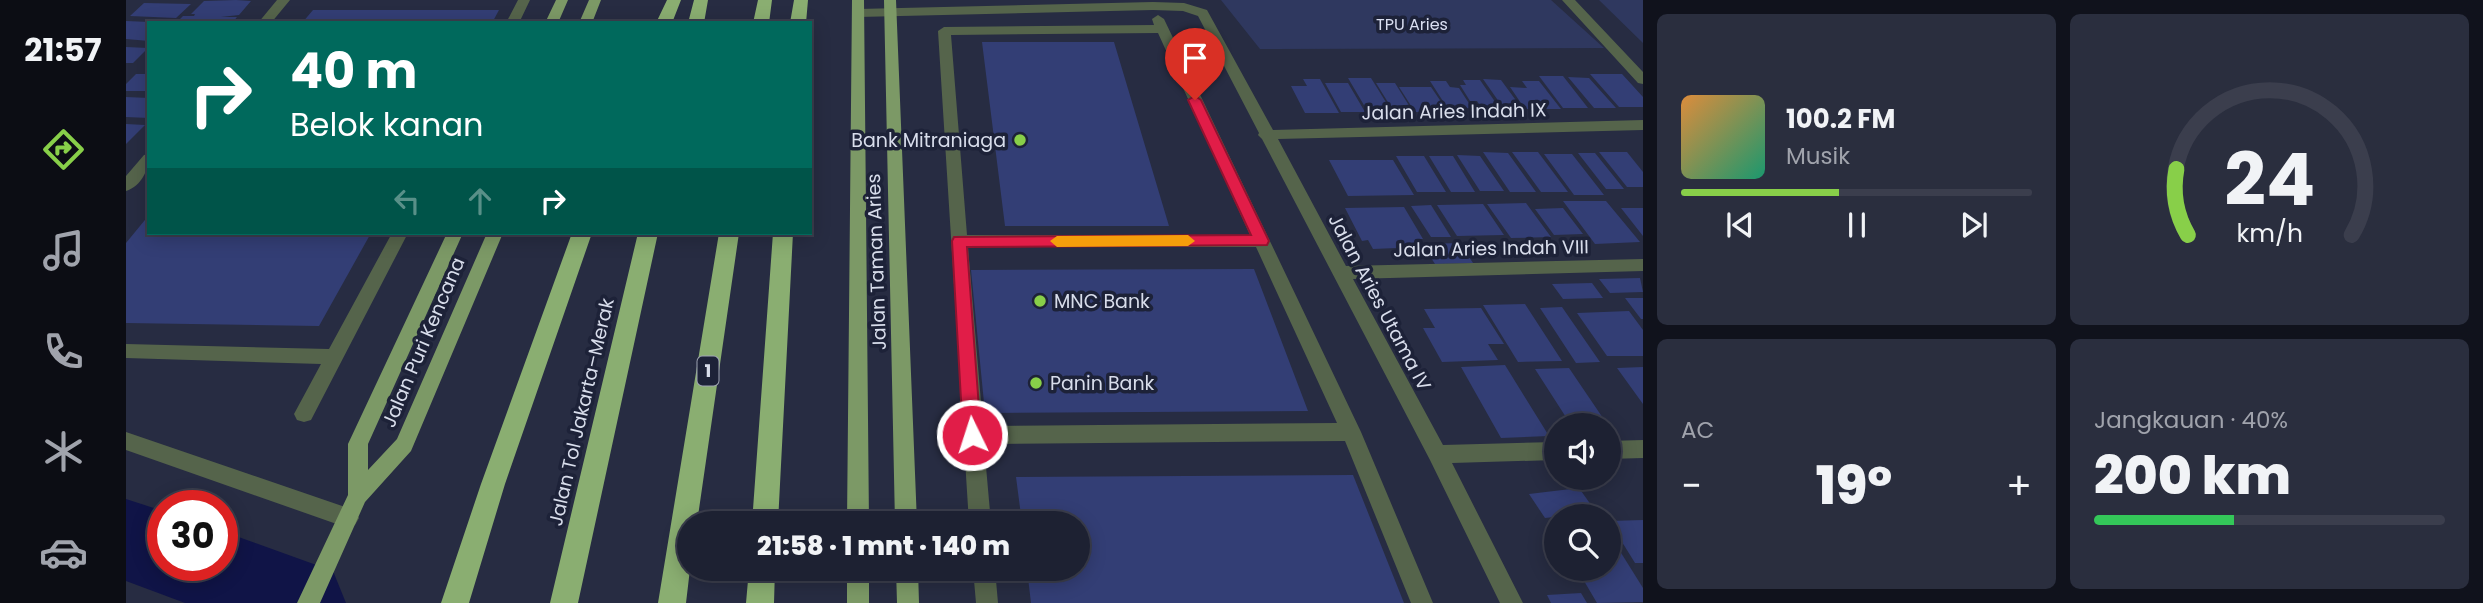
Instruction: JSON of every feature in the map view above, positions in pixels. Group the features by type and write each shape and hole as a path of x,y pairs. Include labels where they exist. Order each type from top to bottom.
{"highway":[{"path":"665,21 674,0"},
{"path":"696,21 701,0"},
{"path":"761,21 765,0"},
{"path":"798,21 801,0"},
{"path":"454,603 581,235"},
{"name":"Jalan Tol Jakarta–Merak","path":"564,603 648,235"},
{"name":"1","path":"672,603 729,235"},
{"path":"765,511 783,235"},
{"path":"760,603 761,581"}],"main road":[{"path":"552,21 562,0"},
{"path":"586,21 595,0"},
{"name":"Jalan Taman Aries","path":"890,6 906,511"},
{"name":"Jalan Taman Aries","path":"858,7 858,511"},
{"name":"Jalan Puri Kencana","path":"358,495 358,444 454,235"},
{"name":"Jalan Puri Kencana","path":"308,603 358,495 404,445 494,235"},
{"path":"858,581 858,603"},
{"path":"907,581 908,603"}],"street":[{"path":"266,21 284,0"},
{"path":"513,21 524,0"},
{"path":"1568,0 1643,79"},
{"path":"858,7 890,6 940,12 988,5 1153,6 1351,432 1422,603"},
{"name":"Jalan Aries Utama IV","path":"1153,6 1195,9 1209,21 1265,135 1437,454 1512,603"},
{"path":"940,12 944,31 979,511"},
{"path":"944,31 1162,29"},
{"name":"Jalan Aries Indah IX","path":"1265,135 1643,125"},
{"path":"126,186 147,161"},
{"path":"304,414 399,235"},
{"path":"959,241 1261,241"},
{"name":"Jalan Aries Indah VIII","path":"1341,273 1643,265"},
{"path":"126,351 334,357"},
{"path":"972,435 1351,432"},
{"path":"126,441 348,518"},
{"path":"1621,450 1643,449"},
{"path":"1437,454 1544,451"},
{"path":"985,581 987,603"}],"green space":[{"name":"TPU Aries","path":"1221,0 1551,0 1604,48 1260,49"},
{"path":"1599,0 1643,0 1643,43"}],"building":[{"path":"204,1 251,1 239,15 221,17 237,17 234,21 178,21 183,16 194,16 195,14 191,14"},
{"path":"144,3 191,4 176,18 130,16"},
{"path":"313,10 499,10 493,21 304,21"},
{"path":"126,21 147,22 147,41 126,39"},
{"path":"982,42 1114,42 1169,226 1005,226"},
{"path":"126,47 147,48 133,63 126,63"},
{"path":"136,74 147,74 147,91 126,91 126,84"},
{"path":"1590,74 1622,74 1643,97 1643,107 1619,107"},
{"path":"1539,76 1563,76 1588,108 1563,108"},
{"path":"1568,77 1589,78 1616,108 1594,108"},
{"path":"1348,78 1371,78 1392,112 1368,112"},
{"path":"1303,79 1320,79 1339,113 1305,113 1291,86 1307,86"},
{"path":"1483,79 1501,80 1523,110 1504,109"},
{"path":"1463,80 1480,80 1500,109 1482,109 1477,101 1470,101 1460,85 1466,85"},
{"path":"1430,81 1446,81 1450,87 1459,88 1472,108 1448,109"},
{"path":"1522,81 1539,81 1561,109 1525,109 1510,87 1527,88"},
{"path":"1325,83 1348,83 1365,112 1341,112"},
{"path":"1376,83 1395,83 1413,112 1394,112"},
{"path":"1399,87 1431,87 1448,112 1415,112"},
{"path":"126,97 147,98 147,118 126,117"},
{"path":"126,124 145,125 126,144"},
{"path":"1483,152 1508,153 1536,192 1510,192"},
{"path":"1512,152 1538,152 1568,192 1541,192"},
{"path":"1599,152 1627,152 1643,172 1643,187 1627,187"},
{"path":"1578,153 1595,153 1624,189 1606,189"},
{"path":"1544,154 1572,154 1604,195 1574,195"},
{"path":"1457,155 1480,156 1504,191 1480,191"},
{"path":"1396,156 1424,156 1446,192 1417,192"},
{"path":"1429,156 1453,156 1475,192 1451,192"},
{"path":"1329,160 1393,160 1414,195 1348,196"},
{"path":"1563,201 1606,201 1640,242 1595,244"},
{"path":"1526,203 1551,237 1511,238 1487,204"},
{"path":"1483,204 1504,235 1457,236 1437,205"},
{"path":"1431,205 1451,237 1431,237 1411,206"},
{"path":"1404,207 1423,239 1415,239 1420,247 1373,249 1368,240 1362,241 1345,208"},
{"path":"1563,208 1583,234 1554,235 1535,209"},
{"path":"1621,208 1643,208 1643,236"},
{"path":"147,217 147,235 370,235 319,326 126,323 126,243"},
{"path":"1460,243 1473,263 1435,264 1422,244"},
{"path":"1254,269 1308,411 985,413 971,270"},
{"path":"1640,278 1643,292 1610,293 1599,279"},
{"path":"1592,283 1603,298 1563,299 1552,284"},
{"path":"1625,298 1643,298 1643,319 1641,319"},
{"path":"1525,304 1562,361 1518,362 1483,305"},
{"path":"1562,307 1600,362 1576,363 1540,308"},
{"path":"1481,308 1504,344 1488,344 1498,360 1442,362 1423,328 1435,328 1424,309"},
{"path":"1629,311 1643,330 1643,356 1607,356 1577,313"},
{"path":"1505,365 1544,428 1544,436 1501,438 1461,367"},
{"path":"1643,367 1643,404 1617,368"},
{"path":"1569,368 1600,413 1563,413 1535,369"},
{"path":"1353,475 1404,603 1031,603 1028,581 1090,581 1090,511 1020,511 1016,477"},
{"path":"1580,490 1590,504 1544,504 1544,516 1529,494"},
{"path":"1643,520 1643,563 1635,563 1621,540 1621,521"},
{"path":"1621,553 1643,588 1643,602 1597,603 1584,581 1621,581"},
{"path":"1581,593 1587,603 1551,603 1547,595"}],"waterway":[{"path":"126,540 147,547"},
{"path":"238,580 301,603"}],"slow traffic":[{"path":"1057,241 1188,241"}],"place":[{"name":"Bank Mitraniaga","path":"1020,140"},
{"name":"MNC Bank","path":"1040,301"},
{"name":"Panin Bank","path":"1036,383"}],"route":[{"path":"972,435 959,241 1261,241 1195,100"}]}
